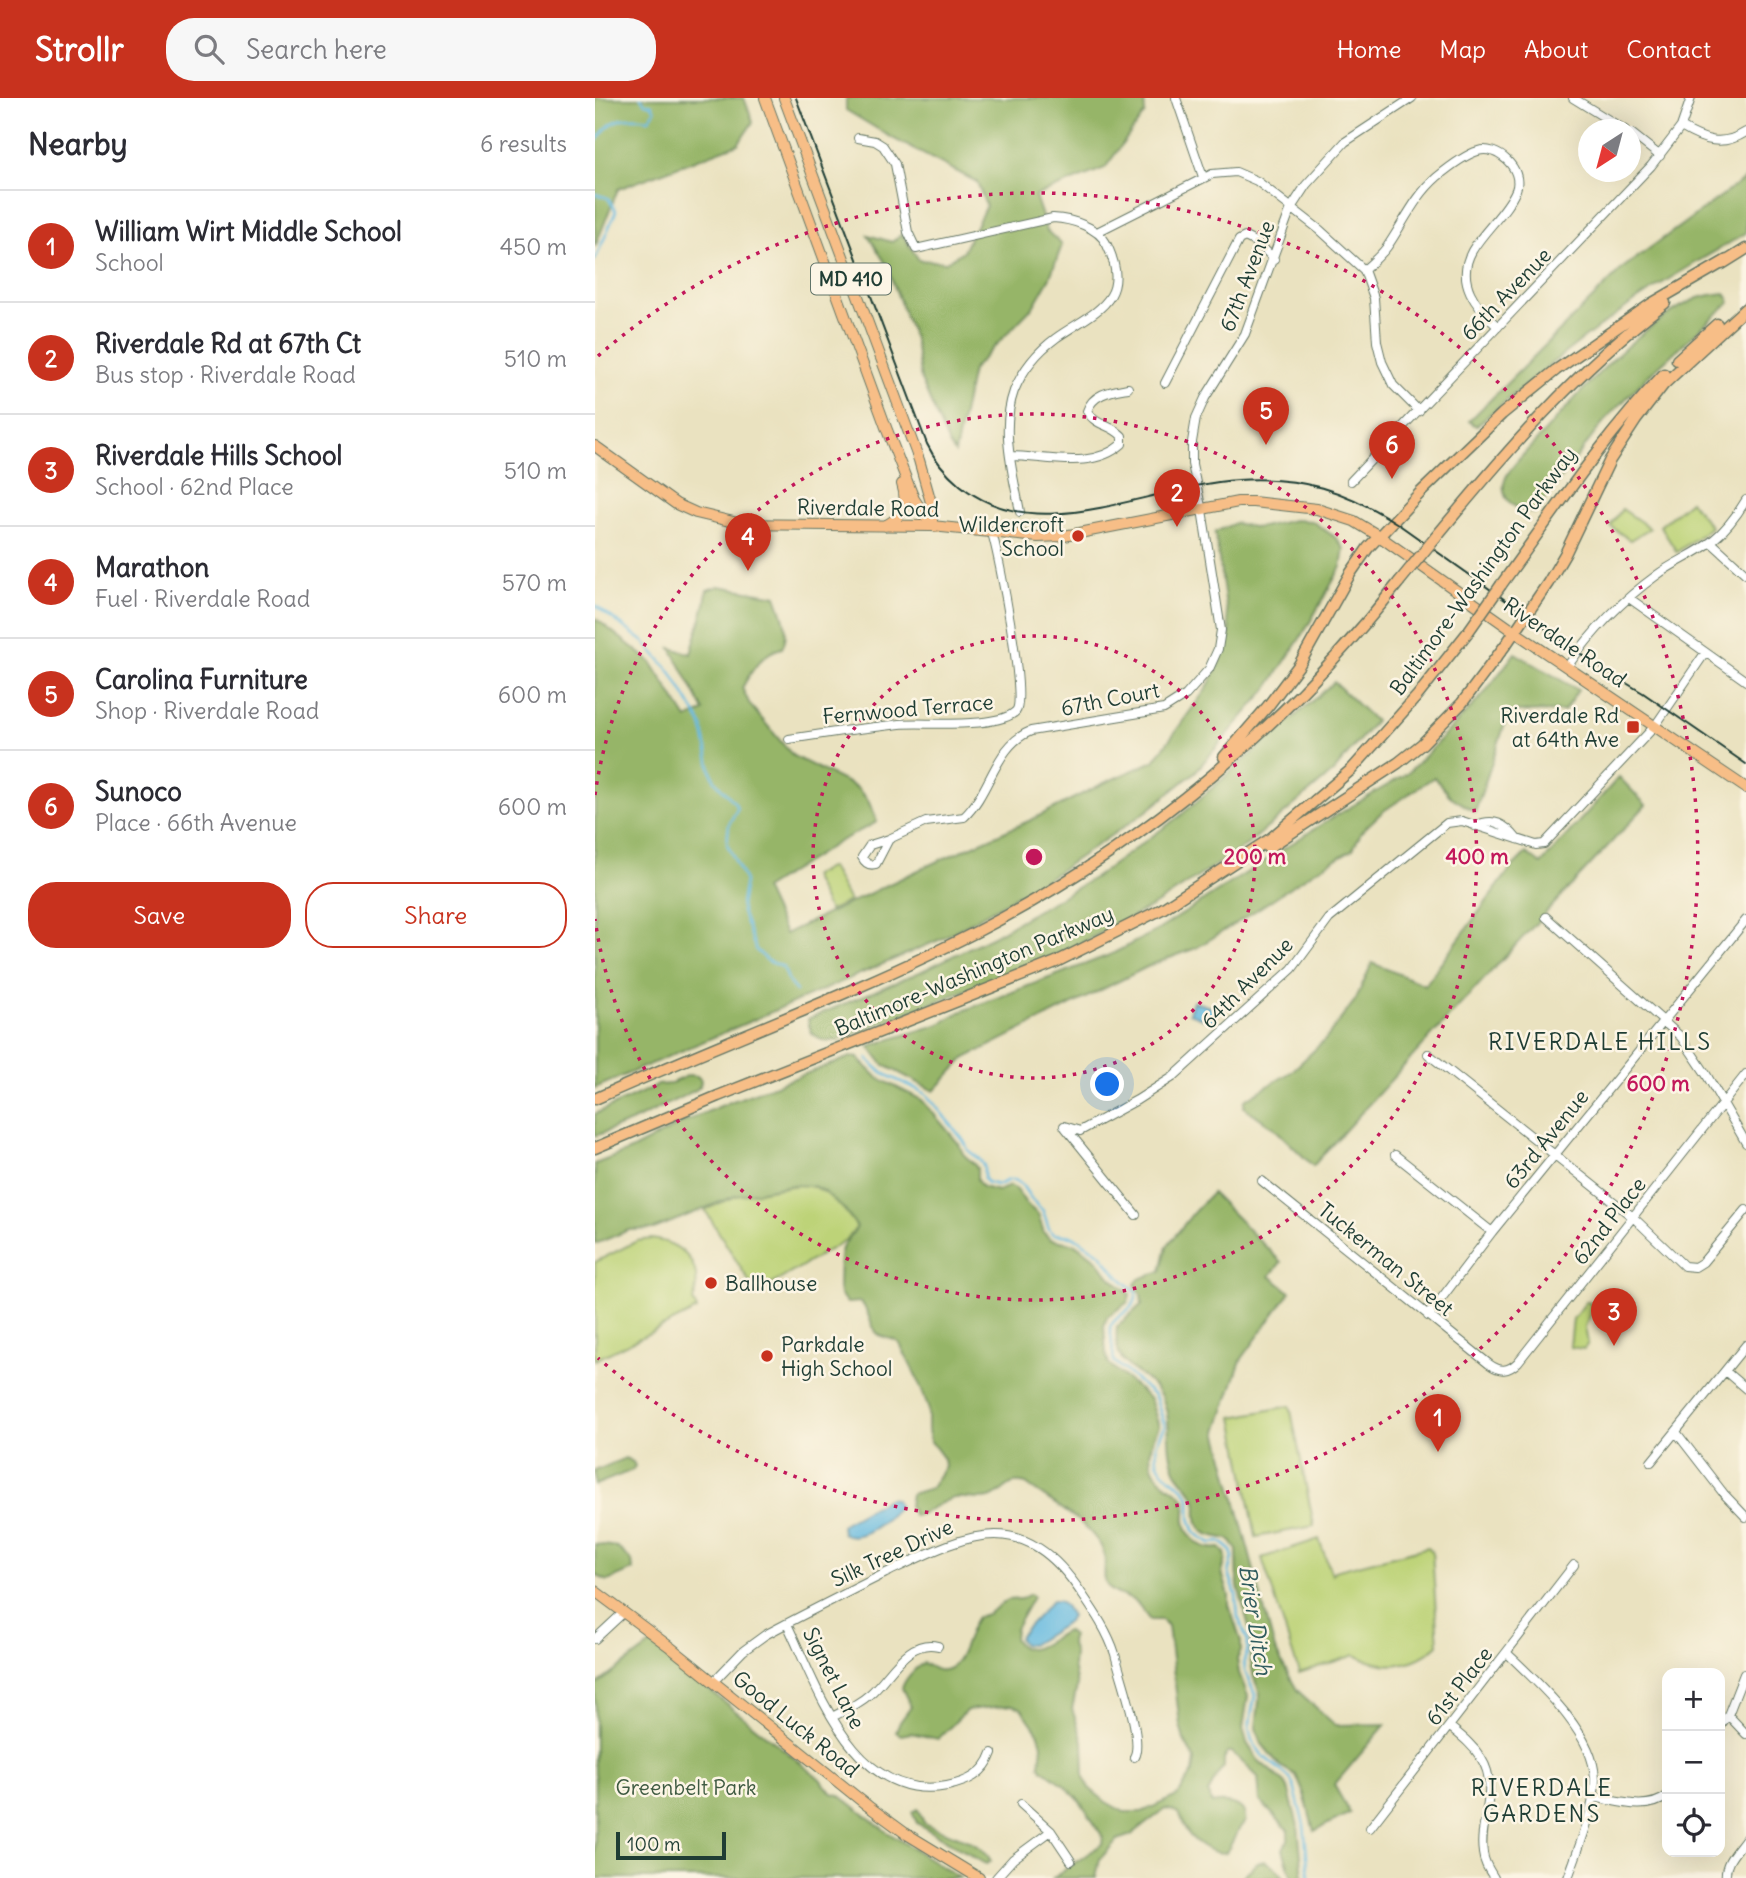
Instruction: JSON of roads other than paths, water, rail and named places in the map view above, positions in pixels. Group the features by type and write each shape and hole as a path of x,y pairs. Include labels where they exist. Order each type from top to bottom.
{"highway":[{"name":"Baltimore-Washington Parkway","path":"595,1100 981,930 1068,880 1175,805 1293,704 1346,647 1512,445 1572,383 1640,322 1746,249"},
{"path":"1175,805 1232,749 1285,685 1321,629 1359,560 1379,536 1480,434 1533,388 1651,304 1727,260"},
{"name":"Baltimore-Washington Parkway","path":"595,1148 718,1096 1056,962 1122,931 1202,885 1279,832 1352,769 1418,695 1468,632 1585,466 1627,413 1696,342 1746,301"},
{"path":"1202,885 1262,851 1398,763 1422,744 1462,703 1515,632 1565,554 1610,460 1643,410 1671,376 1746,308"}],"main road":[{"name":"MD 410","path":"765,98 914,499 932,526"},
{"name":"MD 410","path":"784,98 919,460 932,506 932,526"},
{"path":"883,527 897,519 906,502 887,429"},
{"name":"Riverdale Road","path":"595,446 668,500 696,513 746,524 932,526 992,533 1064,536 1224,504 1253,502 1301,506 1331,513 1354,521 1379,536 1515,632 1746,788"},
{"name":"Good Luck Road","path":"595,1591 868,1806 914,1839 978,1878"}],"street":[{"path":"1176,98 1203,177"},
{"name":"67th Avenue","path":"1201,509 1191,452 1196,418 1205,398 1245,334 1291,208 1306,184 1345,142 1412,98"},
{"path":"1573,98 1607,119"},
{"name":"66th Avenue","path":"1351,481 1660,156 1681,127 1691,98"},
{"path":"1681,127 1701,138 1718,142 1728,141 1746,132"},
{"path":"858,138 875,141 883,146 895,164 908,232 916,249 1053,218 1073,222 1097,232 1106,243 1112,257 1115,279 1112,294 1097,313 1043,349 1021,375 1008,414 1010,456 1020,512"},
{"path":"1641,142 1660,156"},
{"path":"1364,270 1385,250 1434,179 1476,151 1495,153 1512,165 1517,185 1510,201 1472,251 1465,274 1475,304 1498,327"},
{"path":"1097,232 1203,177 1229,172 1263,184 1364,270 1374,298 1377,342 1382,362 1393,385 1419,411"},
{"path":"1165,383 1239,240 1245,237 1251,239 1274,259"},
{"path":"1010,456 1037,456 1067,461 1092,458 1115,450 1122,444 1122,436 1114,428 1092,418 1087,411 1098,396 1128,388"},
{"path":"1567,667 1601,622 1667,567 1711,542 1746,499"},
{"name":"67th Court","path":"889,839 926,822 964,817 981,796 1010,744 1021,735 1031,731 1153,712 1172,705 1195,686 1214,659 1221,630 1201,509"},
{"name":"Fernwood Terrace","path":"789,739 901,724 954,725 1004,718 1016,711 1020,701 1019,690 992,533"},
{"path":"1711,542 1746,574"},
{"path":"1629,597 1746,681"},
{"path":"1655,726 1705,653"},
{"name":"64th Avenue","path":"1136,1215 1064,1126 1080,1131 1173,1077 1292,969 1329,919 1447,823 1462,821 1475,826 1486,821 1497,822 1517,839 1536,845 1545,844 1655,726"},
{"path":"1546,917 1664,1021 1691,1051 1746,1143"},
{"name":"63rd Avenue","path":"1428,1316 1746,920"},
{"path":"1428,1054 1634,1218 1684,1266 1695,1267 1710,1254 1746,1210"},
{"name":"62nd Place","path":"1489,1364 1504,1371 1518,1362 1746,1074"},
{"path":"1395,1155 1492,1233"},
{"name":"Tuckerman Street","path":"1262,1181 1489,1364"},
{"path":"1651,1462 1746,1345"},
{"path":"1725,1371 1746,1389"},
{"path":"1676,1432 1724,1494 1746,1517"},
{"name":"Silk Tree Drive","path":"713,1682 743,1651 787,1624 958,1540 986,1535 1022,1541 1048,1554 1061,1565 1105,1630 1113,1648 1136,1733 1138,1748 1133,1757"},
{"name":"61st Place","path":"1370,1828 1574,1565"},
{"path":"595,1639 624,1612"},
{"name":"Signet Lane","path":"787,1624 846,1742 869,1766 888,1778 909,1785 935,1787 966,1780 982,1771 992,1753"},
{"path":"832,1717 855,1706 871,1693 912,1650 927,1644 938,1646"},
{"path":"1507,1653 1536,1681 1580,1735 1592,1761 1595,1780 1593,1797 1568,1878"},
{"path":"1725,1719 1744,1674"},
{"path":"1728,1715 1746,1734"},
{"path":"1450,1727 1467,1741 1486,1769 1489,1803 1482,1852 1494,1878"},
{"path":"1593,1797 1646,1805 1662,1799"},
{"path":"1021,1804 1051,1831 1071,1861"},
{"path":"996,1878 1013,1859 1051,1831"},
{"path":"1726,1878 1725,1869 1728,1862 1746,1838"}],"water":[{"path":"1193,1001 1218,1010 1214,1023 1189,1013"},
{"path":"889,1498 896,1500 899,1507 873,1529 857,1535 842,1533 841,1526 844,1523"},
{"path":"1052,1601 1058,1601 1065,1606 1071,1616 1068,1622 1031,1645 1023,1644 1019,1639 1020,1635"}],"waterway":[{"path":"595,143 617,120 649,119 655,111 652,105 641,98"},
{"path":"595,194 608,198 616,211 595,260"},
{"name":"Brier Ditch","path":"595,605 644,642 671,672 702,725 715,781 735,803 737,809 729,824 727,844 745,881 742,912 756,950 768,961 783,967 796,991"},
{"name":"Brier Ditch","path":"868,1058 880,1071 927,1095 964,1141 968,1150 984,1166 986,1182 998,1185 1015,1180 1022,1185 1043,1211 1053,1234 1073,1236 1101,1254 1116,1274 1136,1292 1134,1303 1110,1327 1114,1361 1155,1396 1165,1426 1156,1445 1157,1461 1162,1471 1185,1490 1190,1498 1190,1518 1195,1533 1211,1543 1221,1542 1231,1550 1233,1558 1229,1573 1236,1595 1238,1617 1248,1641 1245,1671 1255,1695 1249,1728 1252,1741 1263,1756 1290,1778 1294,1786 1304,1825 1309,1878"}],"tram line":[{"path":"796,98 927,444 941,466 960,485 991,504 1024,512 1059,513 1095,509 1204,484 1238,480 1282,480 1341,494 1398,524 1601,668 1643,693 1746,764"}],"place":[{"name":"Carolina Furniture","path":"1266,445"},
{"name":"Sunoco","path":"1392,479"},
{"name":"Riverdale Rd at 67th Ct","path":"1177,527"},
{"name":"Wildercroft School","path":"1078,536"},
{"name":"Marathon","path":"748,571"},
{"name":"Riverdale Rd at 64th Ave","path":"1633,727"},
{"name":"Ballhouse","path":"711,1283"},
{"name":"Riverdale Hills School","path":"1614,1346"},
{"name":"Parkdale High School","path":"767,1356"},
{"name":"William Wirt Middle School","path":"1438,1452"}],"district":[{"name":"RIVERDALE HILLS","path":"1600,1041"},
{"name":"RIVERDALE GARDENS","path":"1542,1800"}],"park label":[{"name":"Greenbelt Park","path":"686,1787"}]}
